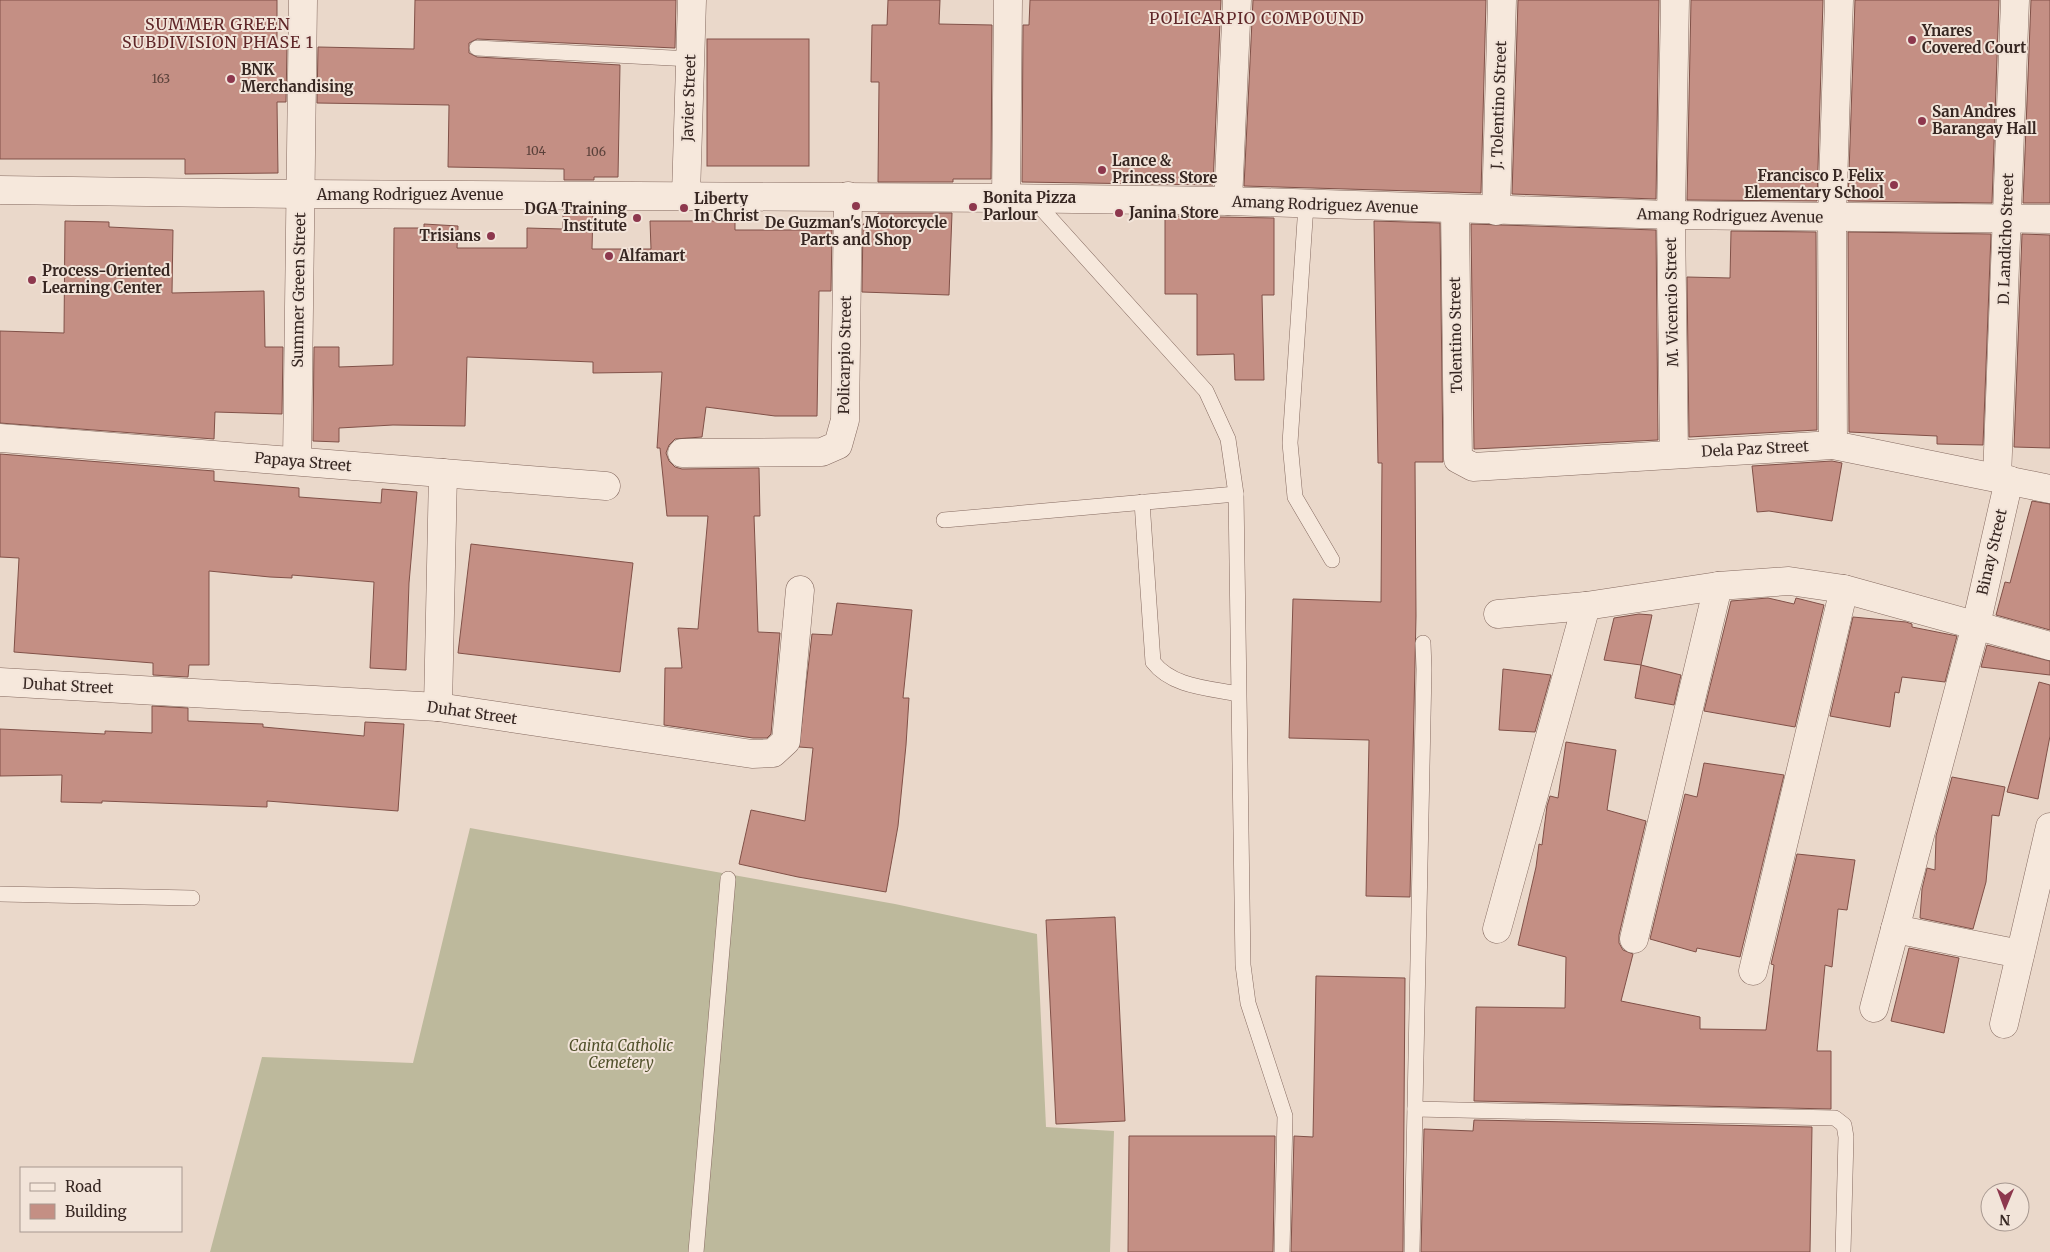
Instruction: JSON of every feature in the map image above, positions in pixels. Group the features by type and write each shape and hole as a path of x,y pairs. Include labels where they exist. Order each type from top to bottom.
{"street":[{"name":"Summer Green Street","path":"297,461 303,0"},
{"name":"Javier Street","path":"686,195 692,0"},
{"path":"1008,0 1019,198"},
{"path":"1228,202 1237,0"},
{"name":"J. Tolentino Street","path":"1496,211 1502,0"},
{"name":"M. Vicencio Street","path":"1674,454 1672,215 1675,0"},
{"path":"1832,445 1832,218 1839,0"},
{"name":"D. Landicho Street","path":"2003,479 2007,220 2015,0"},
{"name":"Amang Rodriguez Avenue","path":"0,190 300,194 1019,198 1672,215 2050,219"},
{"name":"Policarpio Street","path":"682,453 822,452 838,445 845,420 848,196"},
{"name":"Tolentino Street","path":"1455,210 1458,459"},
{"name":"Papaya Street","path":"0,438 606,486"},
{"name":"Dela Paz Street","path":"1458,459 1473,467 1832,445 2050,489"},
{"path":"438,707 443,473"},
{"name":"Binay Street","path":"1874,1008 1976,625 2003,479"},
{"path":"1498,614 1586,606 1718,586 1789,581 1844,589 2050,646"},
{"path":"1634,939 1718,586"},
{"path":"1753,971 1844,589"},
{"name":"Duhat Street","path":"0,682 438,707 752,754 773,753 786,741 800,590"},
{"path":"1497,929 1586,606"},
{"path":"2004,1024 2050,827"},
{"path":"1894,929 2020,954"}],"lane":[{"path":"477,48 691,59"},
{"path":"1019,198 1206,391 1228,438 1236,494 1242,965 1248,1003 1285,1116 1282,1252"},
{"path":"1306,205 1290,443 1295,497 1332,560"},
{"path":"944,520 1236,494"},
{"path":"1142,502 1153,662 1161,672 1174,680 1238,694"},
{"path":"1412,1252 1423,643"},
{"path":"696,1252 728,879"},
{"path":"0,894 192,898"},
{"path":"1415,1109 1836,1118 1844,1125 1846,1137 1843,1252"}],"green space":[{"name":"Cainta Catholic Cemetery","path":"470,828 895,904 1037,934 1046,1127 1114,1131 1110,1252 210,1252 262,1057 413,1063"}],"building":[{"path":"0,0 277,0 277,46 287,46 286,102 277,102 278,173 185,174 185,159 0,159"},
{"path":"415,0 676,0 675,48 477,39 469,43 469,53 477,57 620,65 618,177 594,177 594,180 564,180 564,169 448,167 449,105 317,103 318,47 414,49"},
{"path":"888,0 940,0 939,24 992,25 991,179 953,179 953,182 878,182 879,82 871,82 872,25 887,25"},
{"path":"1030,0 1221,0 1213,185 1022,182 1023,25 1029,25"},
{"path":"1253,0 1486,0 1481,193 1244,186"},
{"path":"1518,0 1659,0 1656,199 1512,194"},
{"path":"1691,0 1823,0 1817,201 1687,200"},
{"path":"1855,0 1999,0 1992,203 1848,201"},
{"path":"2031,0 2050,0 2050,203 2023,203"},
{"path":"707,39 809,39 809,166 707,166"},
{"path":"563,211 593,211 592,249 651,249 650,221 735,221 735,230 832,230 831,291 819,291 817,416 775,416 706,407 702,437 675,439 669,445 666,453 669,461 675,467 682,469 759,468 760,516 754,516 758,632 780,633 771,734 767,738 753,738 664,725 665,668 682,668 678,628 698,629 708,516 667,516 660,448 657,448 662,372 593,373 593,362 467,357 465,426 393,425 339,428 339,442 313,441 314,347 339,347 339,367 393,365 394,228 424,228 424,224 458,226 457,248 527,248 527,228 563,229"},
{"path":"878,213 952,213 949,295 862,292 863,224 877,224"},
{"path":"1165,216 1274,218 1274,295 1262,295 1264,380 1235,380 1234,354 1197,355 1197,294 1165,294"},
{"path":"65,221 109,222 109,227 173,230 172,293 264,291 265,347 283,347 282,414 215,412 214,439 0,423 0,331 64,333"},
{"path":"1374,221 1440,223 1443,462 1415,462 1416,616 1410,897 1366,896 1369,740 1289,738 1293,599 1381,602 1382,463 1378,463"},
{"path":"1471,224 1656,230 1658,440 1474,449"},
{"path":"1731,231 1816,232 1817,430 1689,437 1687,277 1730,278"},
{"path":"1848,232 1991,234 1983,445 1937,444 1937,436 1849,432"},
{"path":"2022,234 2050,235 2050,448 2014,447"},
{"path":"0,454 214,471 214,481 299,488 299,497 381,503 382,489 417,492 409,583 406,670 370,668 374,582 292,575 292,578 270,577 209,571 209,665 189,665 188,677 153,675 153,663 14,652 19,558 0,557"},
{"path":"1832,461 1842,463 1832,521 1769,511 1757,512 1752,466"},
{"path":"2032,501 2050,504 2050,630 1996,615 2005,582 2010,583"},
{"path":"471,544 633,563 620,672 458,653"},
{"path":"1768,598 1794,604 1796,598 1824,605 1795,727 1704,711 1731,601"},
{"path":"837,603 912,610 903,698 909,698 906,745 898,826 886,892 798,877 739,864 751,810 805,821 813,748 799,747 812,634 832,635"},
{"path":"1639,614 1652,615 1641,665 1604,660 1614,618"},
{"path":"1853,617 1906,622 1912,624 1912,627 1957,636 1945,682 1902,677 1899,693 1895,692 1890,727 1830,716"},
{"path":"1987,645 2050,661 2050,675 1981,667"},
{"path":"1641,665 1681,675 1674,705 1635,698"},
{"path":"1503,669 1551,675 1535,732 1499,730"},
{"path":"2039,682 2050,685 2050,736 2038,799 2007,792"},
{"path":"152,706 188,708 188,721 263,724 263,727 364,736 365,722 404,724 398,811 267,801 267,807 102,801 102,803 61,802 62,775 0,776 0,729 105,734 105,731 152,733"},
{"path":"1566,742 1616,750 1607,810 1646,821 1619,935 1619,943 1623,950 1633,954 1621,1001 1700,1017 1700,1029 1766,1030 1774,965 1771,964 1797,854 1855,860 1847,910 1838,909 1832,967 1825,965 1817,1051 1831,1051 1831,1109 1474,1101 1476,1007 1565,1008 1566,957 1518,945 1536,867 1539,844 1542,845 1547,806 1550,796 1558,798"},
{"path":"1704,763 1784,775 1740,957 1697,948 1696,952 1650,939 1685,794 1697,797"},
{"path":"1952,777 2005,787 1999,816 1992,815 1986,882 1973,929 1920,918 1922,889 1927,868 1935,870 1936,836"},
{"path":"1115,917 1125,1121 1056,1124 1046,920"},
{"path":"1909,948 1959,958 1944,1033 1891,1021"},
{"path":"1316,976 1405,978 1403,1252 1291,1252 1294,1136 1313,1137"},
{"path":"1474,1120 1812,1127 1810,1252 1421,1252 1424,1129 1473,1131"},
{"path":"1129,1136 1275,1136 1273,1252 1128,1252"}],"place":[{"name":"Ynares Covered Court","path":"1912,40"},
{"name":"BNK Merchandising","path":"231,79"},
{"name":"San Andres Barangay Hall","path":"1922,121"},
{"name":"Lance & Princess Store","path":"1102,170"},
{"name":"Francisco P. Felix Elementary School","path":"1894,185"},
{"name":"De Guzman's Motorcycle Parts and Shop","path":"856,206"},
{"name":"Bonita Pizza Parlour","path":"973,207"},
{"name":"Liberty In Christ","path":"684,208"},
{"name":"Janina Store","path":"1119,213"},
{"name":"DGA Training Institute","path":"637,218"},
{"name":"Trisians","path":"491,236"},
{"name":"Alfamart","path":"609,256"},
{"name":"Process-Oriented Learning Center","path":"32,280"}],"district":[{"name":"POLICARPIO COMPOUND","path":"1257,18"},
{"name":"SUMMER GREEN SUBDIVISION PHASE 1","path":"218,33"}]}
